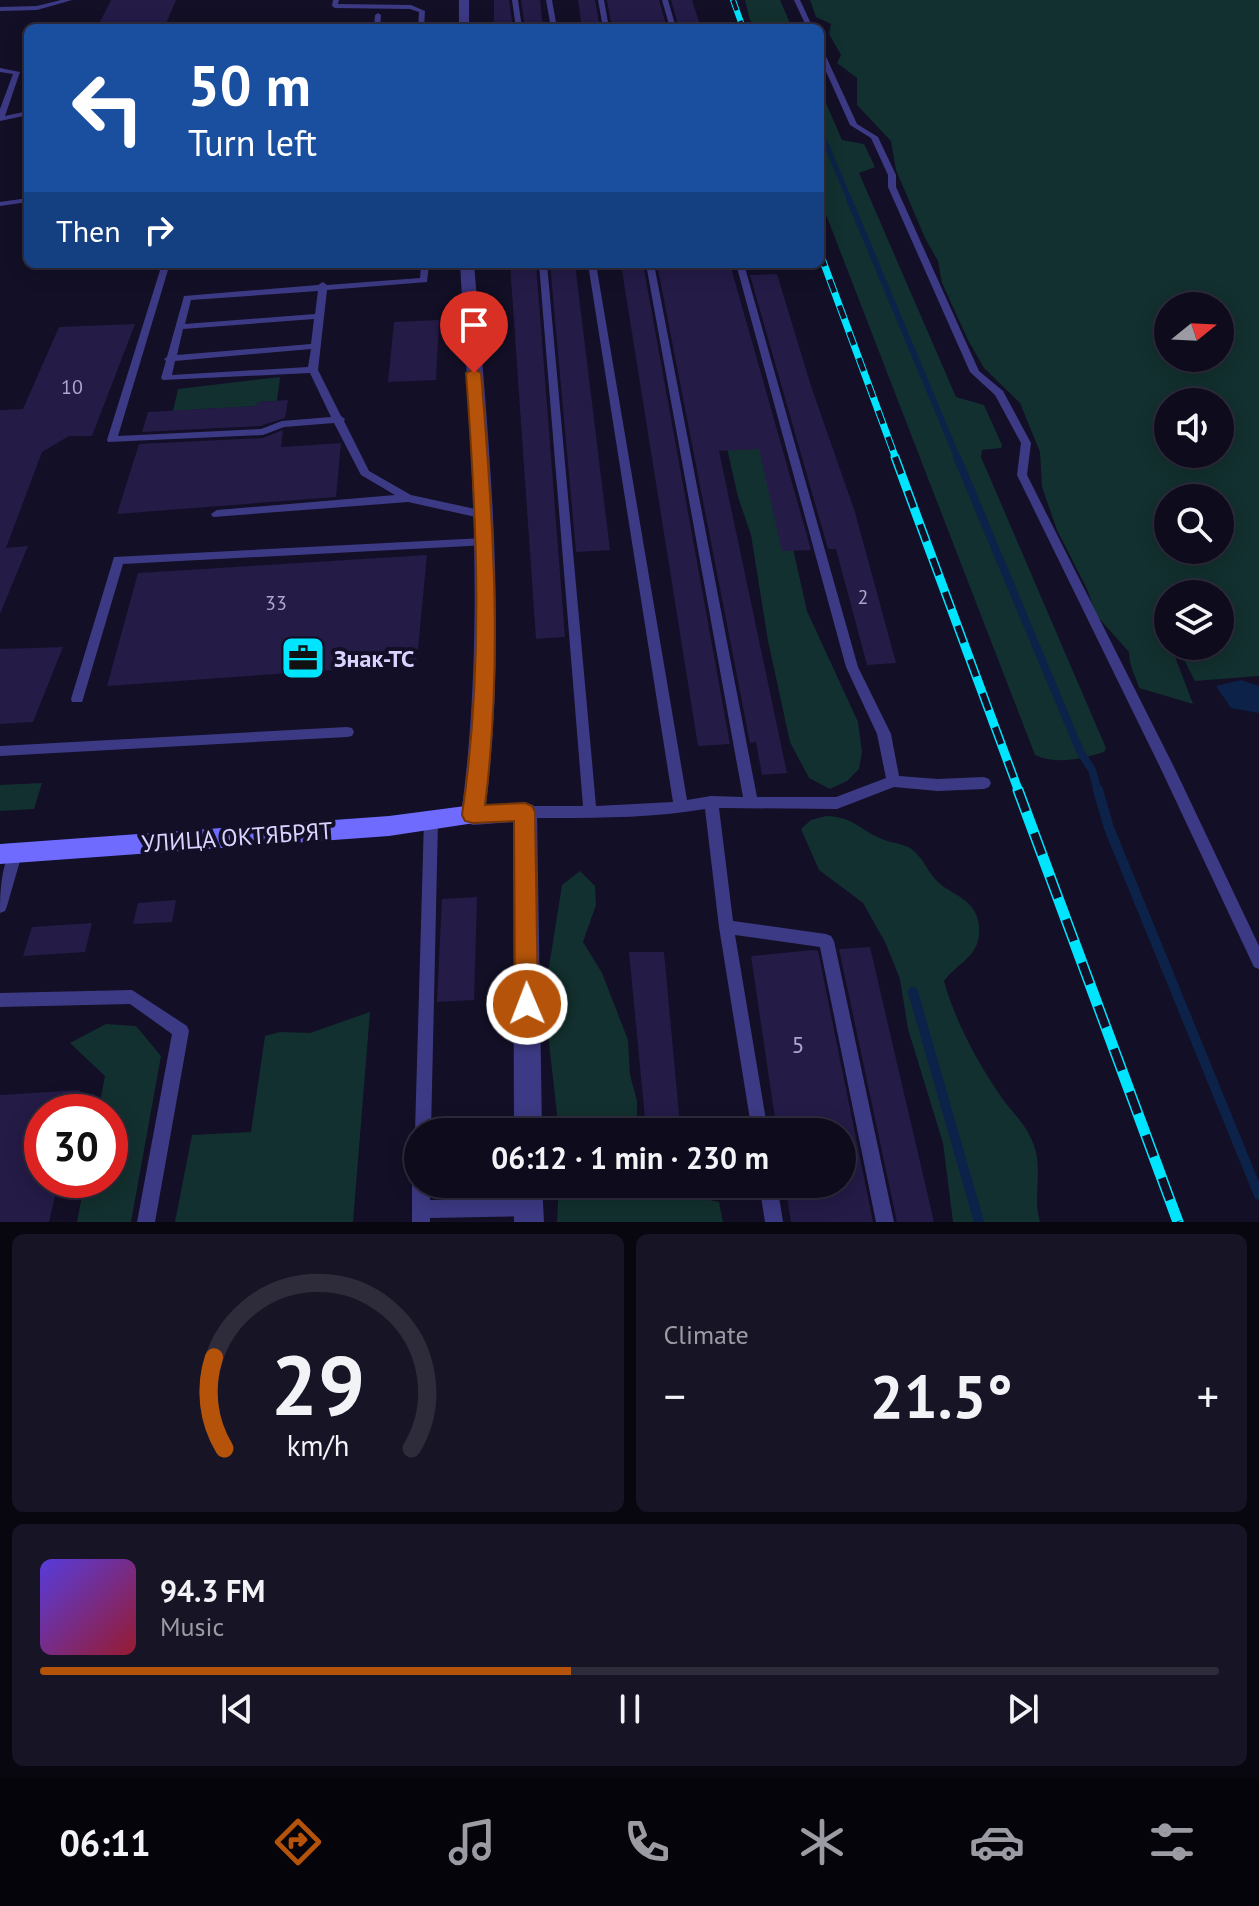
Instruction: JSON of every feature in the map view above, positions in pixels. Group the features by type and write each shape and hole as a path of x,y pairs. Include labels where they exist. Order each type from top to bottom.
{"street":[{"path":"464,0 464,24"},
{"path":"467,268 485,515 482,745 473,815 525,812 528,1118"},
{"name":"УЛИЦА ОКТЯБРЯТ","path":"7,854 473,815"}],"lane":[{"path":"0,9 37,8 69,0"},
{"path":"336,0 335,6 411,7 422,11 421,24"},
{"path":"515,0 518,24"},
{"path":"549,0 553,24"},
{"path":"601,0 605,24"},
{"path":"665,0 672,24"},
{"path":"797,0 808,24"},
{"path":"377,24 378,15"},
{"path":"824,59 854,125 874,137 892,175 892,187 975,372 999,393 1026,443 1022,475 1167,767 1259,962"},
{"path":"0,70 17,72 0,119"},
{"path":"0,119 24,114"},
{"path":"0,204 24,201"},
{"path":"164,268 112,440 263,432 282,424 340,419"},
{"path":"313,370 166,378 187,298 323,285 424,280 425,268"},
{"path":"543,268 590,812"},
{"path":"593,268 681,807"},
{"path":"651,268 751,801"},
{"path":"741,268 852,667 884,734 893,781"},
{"path":"323,285 313,370 365,473 408,498"},
{"path":"179,327 320,316"},
{"path":"169,359 316,346"},
{"path":"217,514 408,498 485,515"},
{"path":"77,699 118,560 484,542"},
{"path":"0,751 347,732"},
{"path":"525,812 590,812 681,807 711,802 837,803 893,781 938,785 984,783"},
{"path":"711,802 726,927 758,1118"},
{"path":"423,1118 431,820"},
{"path":"0,906 7,854"},
{"path":"726,927 826,941 885,1222"},
{"path":"0,1000 132,997 181,1031 146,1222"},
{"path":"770,1198 774,1222"},
{"path":"421,1216 529,1204"}],"green space":[{"path":"745,0 780,0 790,24 754,24"},
{"path":"810,0 1259,0 1259,676 1195,681 1184,660 1234,660 1234,580 1154,580 1154,660 1176,660 1193,704 1139,688 1129,652 1096,615 1087,589 1057,530 1042,487 1040,452 1020,403 984,368 968,340 942,283 938,261 896,170 891,141 857,105 857,78 837,63 841,55 829,34 831,24 816,17"},
{"path":"824,98 842,140 864,144 875,167 859,173 956,397 984,405 1002,445 1001,448 982,450 981,457 1106,748 1104,752 1078,759 1060,760 1035,755 824,209"},
{"path":"280,377 277,401 258,402 257,406 173,411 178,389"},
{"path":"757,436 790,535 807,611 858,722 862,752 859,769 847,781 830,789 809,778 790,742 768,641 751,535 738,497 726,444"},
{"path":"42,783 34,809 0,811 0,785"},
{"path":"826,816 850,821 882,839 904,845 919,857 939,883 972,907 979,932 975,949 944,981 974,1053 1033,1143 1038,1163 1040,1222 953,1222 943,1143 908,1029 900,979 886,944 863,903 819,870 801,829 811,820"},
{"path":"580,871 595,886 596,905 583,942 602,973 628,1040 637,1118 557,1118 544,998 562,885"},
{"path":"370,1012 353,1222 175,1222 192,1135 251,1132 265,1036 280,1032 310,1033"},
{"path":"106,1024 136,1026 161,1056 131,1222 77,1222 82,1198 128,1198 128,1094 102,1094 105,1076 70,1043"},
{"path":"558,1198 700,1198 719,1202 723,1222 557,1222"}],"water":[{"path":"1241,680 1259,686 1259,713 1231,708 1216,686"}],"building":[{"path":"111,0 176,0 166,24 99,24"},
{"path":"494,0 509,0 512,24 494,24"},
{"path":"521,0 540,0 543,24 524,24"},
{"path":"578,0 595,0 599,24 581,24"},
{"path":"607,0 659,0 666,24 611,24"},
{"path":"671,0 692,0 700,24 678,24"},
{"path":"510,268 536,268 565,637 536,639"},
{"path":"550,268 575,268 610,550 576,552"},
{"path":"622,268 644,268 730,744 698,746"},
{"path":"658,268 731,268 811,550 782,551 759,449 719,451 787,773 762,775 756,742 750,743"},
{"path":"777,274 811,386 855,512 896,663 867,665 836,549 828,549 750,275"},
{"path":"439,320 436,380 388,382 394,322"},
{"path":"135,324 92,436 69,436 42,452 6,548 28,546 0,614 0,410 23,409 59,327"},
{"path":"288,400 285,418 260,426 142,432 148,412 257,406 258,402"},
{"path":"283,430 281,447 341,443 336,497 117,514 139,444 263,438"},
{"path":"427,555 418,649 415,649 417,664 107,686 138,573"},
{"path":"63,647 33,722 0,724 0,649"},
{"path":"477,897 474,1000 437,1002 442,899"},
{"path":"176,900 172,922 133,924 138,903"},
{"path":"92,923 85,952 23,956 32,927"},
{"path":"870,947 934,1222 897,1222 839,949"},
{"path":"818,951 852,1118 775,1118 751,956"},
{"path":"629,952 664,952 679,1118 645,1118"},
{"path":"80,1090 79,1094 24,1094 24,1198 55,1198 49,1222 0,1222 0,1095"},
{"path":"856,1138 873,1222 791,1222 787,1198 856,1198"}],"waterway":[{"path":"824,139 850,201"},
{"path":"849,199 958,459"},
{"path":"957,457 1080,751 1092,770 1098,792"},
{"path":"1098,790 1109,828 1259,1195"},
{"path":"913,992 979,1222"}],"railway":[{"path":"733,0 742,24"},
{"path":"824,264 896,459"},
{"path":"895,457 1019,792"},
{"path":"1018,790 1178,1222"}],"place":[{"name":"Знак-ТС","path":"303,658"}],"route":[{"path":"474,373 485,515 482,745 473,815 525,812 527,1004"}]}
